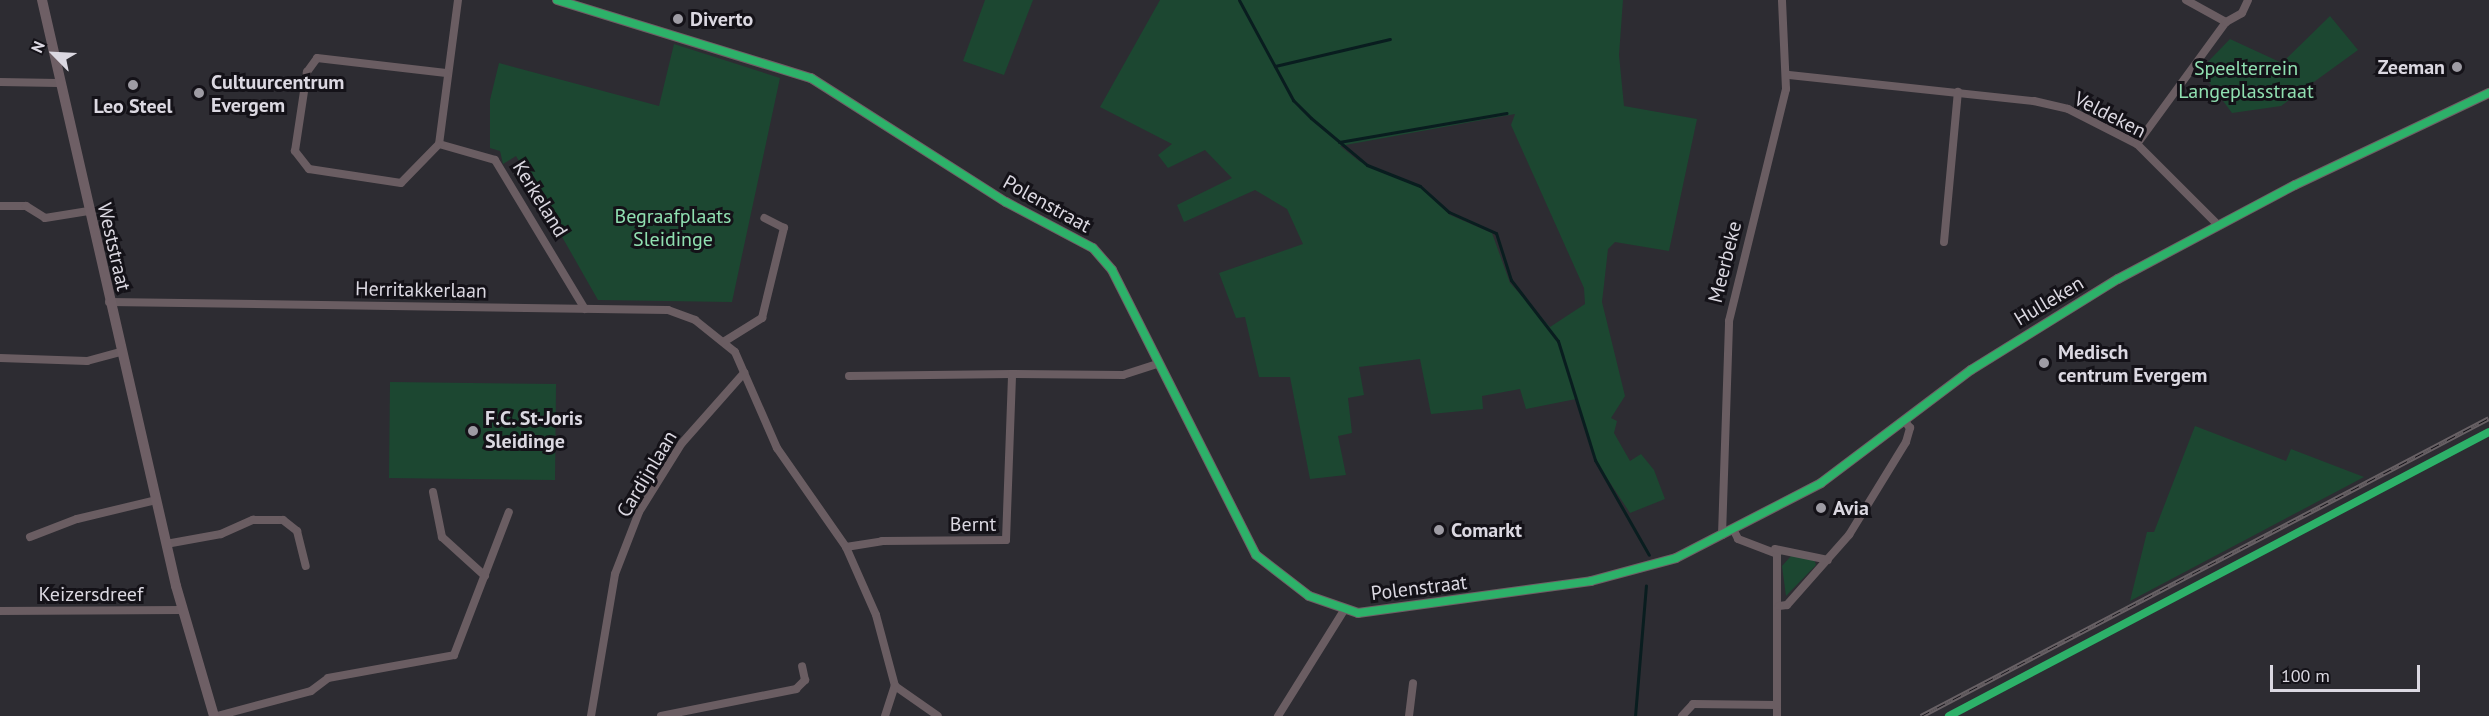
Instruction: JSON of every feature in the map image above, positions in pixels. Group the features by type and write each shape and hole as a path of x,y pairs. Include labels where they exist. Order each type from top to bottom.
{"main road":[{"name":"Weststraat","path":"42,0 58,83 182,610 216,716"},
{"name":"Polenstraat","path":"557,0 811,78 838,92 1006,202 1093,248 1112,270 1156,364 1256,555 1309,596 1343,612 1409,607 1646,569"},
{"name":"Hulleken","path":"1646,569 1733,530 1821,483 1904,420 2020,338 2217,224 2489,93"}],"street":[{"path":"446,74 317,58 307,72 295,151 309,170 401,183 439,144 446,74 458,0"},
{"name":"Meerbeke","path":"1722,535 1732,296 1789,75 1782,0"},
{"path":"2186,0 2226,22"},
{"path":"2137,144 2226,22 2242,13 2248,0"},
{"name":"Veldeken","path":"1789,75 1958,92 2068,110 2137,144 2217,224"},
{"path":"0,81 58,83"},
{"path":"1944,242 1958,92"},
{"name":"Kerkeland","path":"439,144 495,160 585,309"},
{"path":"0,206 26,206 45,218 88,212"},
{"path":"764,218 784,228 762,318 725,341 744,373 777,448 846,547 876,615 895,686 885,716"},
{"name":"Herritakkerlaan","path":"109,302 668,310 725,341"},
{"path":"0,358 87,361 120,352"},
{"path":"849,376 1123,375 1156,364"},
{"name":"Cardijnlaan","path":"592,716 615,574 639,512 682,443 744,373"},
{"name":"Bernt","path":"846,547 882,541 1006,540 1012,374"},
{"path":"1779,606 1787,605 1828,560 1906,442 1910,428 1904,420"},
{"path":"433,492 442,537 485,576"},
{"path":"30,537 76,519 156,500"},
{"path":"216,716 311,691 328,678 454,655 510,512"},
{"path":"166,544 253,520 283,520 297,531 306,566"},
{"path":"1733,530 1738,539 1828,560"},
{"path":"1775,549 1779,606 1777,716"},
{"name":"Keizersdreef","path":"0,611 182,610"},
{"path":"1278,716 1343,612"},
{"path":"661,716 796,689 804,681 802,666"},
{"path":"1409,716 1413,683"},
{"path":"895,686 938,716"},
{"path":"1682,716 1693,704 1777,705"}],"green space":[{"path":"985,0 1033,0 1004,75 963,61"},
{"path":"1160,0 1623,0 1619,55 1624,106 1697,119 1669,251 1615,242 1608,249 1602,302 1625,396 1611,418 1617,421 1614,433 1630,461 1641,454 1654,470 1665,499 1630,513 1595,460 1576,399 1526,409 1520,389 1482,396 1483,409 1431,414 1420,359 1359,367 1364,395 1348,398 1352,433 1338,436 1346,475 1310,479 1290,377 1259,377 1245,317 1236,318 1219,273 1303,244 1287,209 1255,190 1184,222 1177,205 1232,178 1205,150 1168,168 1158,155 1172,144 1100,107","holes":["1515,114 1511,125 1584,288 1585,304 1550,327 1510,283 1492,233 1450,215 1424,188 1359,161 1340,146"]},
{"name":"Speelterrein Langeplasstraat","path":"2330,16 2358,50 2281,106 2232,113 2200,70 2230,39 2282,63"},
{"name":"Begraafplaats Sleidinge","path":"674,44 780,78 732,302 598,300 516,156 503,164 500,151 490,148 490,100 499,63 659,106"},
{"name":"F.C. St-Joris Sleidinge","path":"390,382 556,384 555,480 389,478"},
{"path":"2195,426 2286,461 2291,449 2364,477 2130,601 2147,532 2154,532"},
{"path":"1791,556 1814,559 1816,565 1786,596 1782,566"}],"waterway":[{"path":"1239,0 1293,100 1311,118 1367,165 1420,186 1449,212 1496,233 1511,280 1558,341 1595,460 1649,555"},
{"path":"1275,66 1390,39"},
{"path":"1339,142 1507,113"},
{"path":"1635,716 1646,585"}],"railway":[{"path":"1921,716 2489,418"}],"cycle path":[{"path":"557,0 811,78 1006,202 1093,248 1112,270 1256,555 1309,596 1358,613 1591,581 1676,558 1821,483 1971,370 2118,279 2295,185 2489,93"},
{"path":"1949,716 2489,432"}],"place":[{"name":"Diverto","path":"678,19"},
{"name":"Zeeman","path":"2457,67"},
{"name":"Leo Steel","path":"133,85"},
{"name":"Cultuurcentrum Evergem","path":"199,93"},
{"name":"Medisch centrum Evergem","path":"2044,363"},
{"name":"F.C. St-Joris Sleidinge","path":"473,431"},
{"name":"Avia","path":"1821,508"},
{"name":"Comarkt","path":"1439,530"}]}
